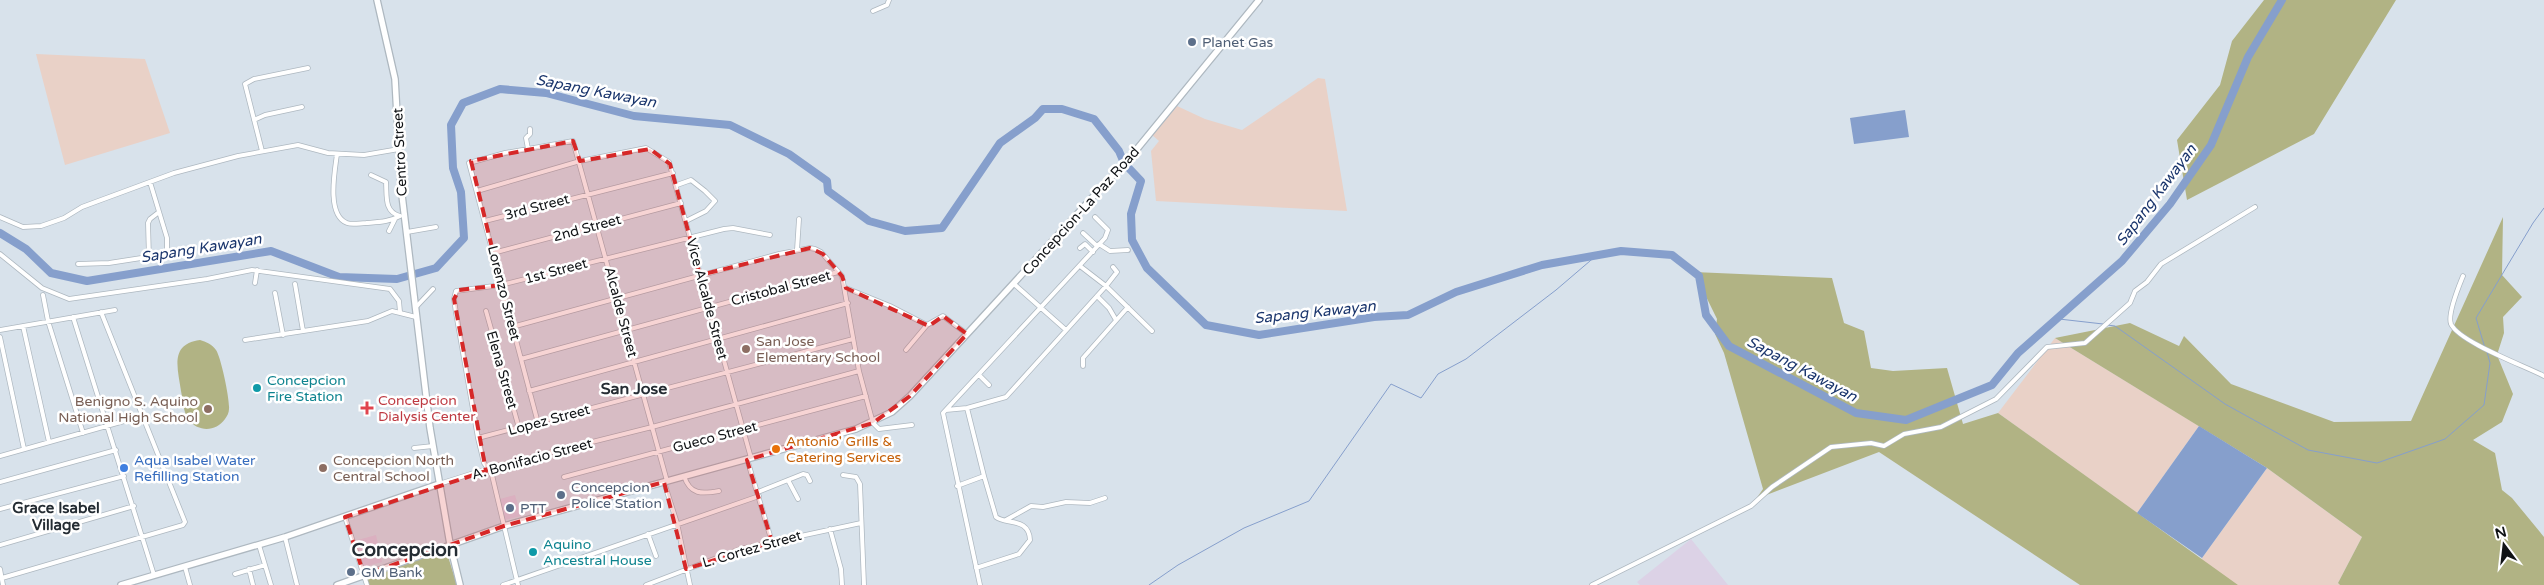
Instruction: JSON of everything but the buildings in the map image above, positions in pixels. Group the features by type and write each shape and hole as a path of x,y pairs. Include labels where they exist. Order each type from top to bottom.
{"main road":[{"name":"Centro Street","path":"377,0 395,79 403,217 433,446 450,544 460,585"},
{"name":"Concepcion-La Paz Road","path":"337,585 504,526 873,423 892,412 910,396 1132,154 1259,0"},
{"name":"A. Bonifacio Street","path":"121,585 285,537 439,484"}],"street":[{"path":"874,11 887,5 889,0"},
{"path":"262,152 246,82 308,68"},
{"path":"254,120 265,115 302,107"},
{"path":"528,149 526,138 530,134 530,130"},
{"name":"Alcalde Street","path":"528,149 571,141 575,143 644,395 677,523 690,585"},
{"path":"0,217 23,227 41,226 67,216 82,207 150,182 218,161 302,145 337,154 364,156 399,149"},
{"name":"Lorenzo Street","path":"528,149 469,163 538,422"},
{"name":"Vice Alcalde Street","path":"580,161 650,149 670,162 772,542"},
{"path":"337,154 335,180 332,188 338,216 342,220 348,224 388,222 403,217"},
{"path":"477,191 580,161"},
{"name":"3rd Street","path":"485,220 673,173"},
{"path":"371,175 386,182 390,211 403,217"},
{"path":"677,186 690,180 705,191 715,202 706,211 686,221"},
{"path":"78,264 104,264 149,258 165,255 169,251 150,182"},
{"name":"2nd Street","path":"493,253 681,203"},
{"path":"1592,585 1751,506 1772,487 1831,447 1871,443 1884,446 1903,435 1942,427 1979,409 1999,397 2047,347 2085,343 2130,303 2135,291 2147,282 2161,264 2255,207"},
{"path":"149,258 148,224 150,218 159,212"},
{"path":"980,585 942,414 1093,252 1108,232 1095,217"},
{"path":"390,231 395,219"},
{"path":"797,250 799,219"},
{"path":"406,232 436,227"},
{"name":"1st Street","path":"478,438 456,313 455,293 459,290 471,291 501,285 690,236 733,228 770,235"},
{"path":"1084,233 1098,245 1110,251 1128,250"},
{"path":"1080,248 1085,244 1093,252"},
{"name":"Elena Street","path":"512,327 797,250 810,248 821,252 838,272"},
{"path":"0,254 42,288 69,299 208,279 256,270 390,289 399,301 400,312"},
{"path":"1080,266 1106,286 1152,331"},
{"path":"946,410 967,408 1006,397 1106,286 1117,272 1113,267"},
{"path":"255,283 256,270"},
{"path":"838,272 844,279 852,339 873,423 879,429 912,425"},
{"name":"Cristobal Street","path":"520,359 838,272"},
{"path":"2463,276 2454,299 2450,320 2454,328 2483,349 2544,376"},
{"path":"295,284 303,331"},
{"path":"1014,284 1066,330"},
{"path":"846,288 890,306 927,325"},
{"path":"415,306 433,289"},
{"path":"275,293 283,335"},
{"path":"43,296 48,321 83,433"},
{"path":"1096,296 1109,308 1116,320"},
{"path":"529,391 848,303"},
{"path":"1083,366 1083,358 1128,307"},
{"path":"0,330 115,310"},
{"path":"245,340 368,321 392,311 416,317"},
{"name":"Elena Street","path":"486,311 519,428"},
{"path":"2,578 144,537 183,525 185,522 101,312"},
{"path":"906,350 927,325 943,316 967,334"},
{"path":"73,317 144,537 154,576"},
{"path":"23,326 49,442"},
{"path":"0,337 24,449"},
{"name":"Lopez Street","path":"478,438 852,339"},
{"name":"A. Bonifacio Street","path":"439,484 489,470 496,466 534,458 859,371"},
{"path":"979,375 989,386"},
{"name":"Gueco Street","path":"564,477 866,396"},
{"path":"967,408 996,517 1018,523 1029,533 1030,540 1019,554 976,568"},
{"path":"0,455 142,416"},
{"path":"478,438 484,463 489,470 517,583"},
{"path":"414,448 433,446"},
{"path":"0,482 116,450"},
{"path":"502,585 517,583 758,494 788,480 806,474 810,481"},
{"path":"843,475 859,479 864,585"},
{"path":"0,509 124,476"},
{"path":"684,476 687,484 694,491 700,493 719,491"},
{"path":"957,486 984,476"},
{"path":"788,480 798,499"},
{"path":"1006,520 1031,506 1043,507 1066,502 1090,503 1105,498"},
{"path":"0,545 134,506"},
{"path":"345,516 367,585"},
{"name":"L. Cortez Street","path":"646,585 740,550 861,523"},
{"path":"830,529 841,569 842,585"},
{"path":"648,534 656,556"},
{"path":"285,537 297,585"},
{"path":"259,545 271,585"},
{"path":"235,574 265,565"},
{"path":"185,567 190,585"},
{"path":"0,569 3,585"},
{"path":"249,569 254,585"}],"highlighted area":[{"path":"573,141 580,161 650,149 670,164 700,275 810,248 823,254 842,276 846,288 929,326 943,316 967,334 910,396 873,423 747,460 772,542 686,569 664,482 504,526 364,575 345,517 486,471 454,299 459,290 501,285 471,161"}],"shaded area":[{"path":"36,54 145,59 170,133 65,165"},
{"path":"1318,78 1325,79 1347,211 1156,201 1151,151 1159,141 1152,135 1177,106 1205,119 1242,130"},
{"path":"2055,338 2199,426 2137,513 1998,413"},
{"path":"2267,468 2362,537 2338,583 2340,585 2204,585 2202,558"},
{"name":"PTT","path":"515,495 521,516 505,520 500,499"},
{"path":"376,535 382,562 363,567 354,541"},
{"path":"1691,539 1728,585 1640,585 1637,582"}],"green space":[{"path":"2264,0 2396,0 2314,134 2187,200 2177,140 2220,85 2232,41"},
{"path":"2503,217 2502,275 2522,297 2503,317 2504,333 2497,355 2513,394 2502,422 2473,440 2495,453 2502,490 2512,498 2544,537 2544,585 2340,585 2338,583 2362,537 2267,468 2055,338 2130,323 2179,346 2184,336 2231,384 2334,422 2411,421"},
{"path":"1694,272 1832,278 1844,323 1864,331 1871,368 1893,371 1947,368 1963,424 1998,413 2238,585 2080,585 1879,452 1756,499 1763,489 1724,353 1715,334 1717,319"},
{"path":"200,340 213,346 218,354 229,404 229,410 225,419 217,426 207,429 197,427 185,414 178,374 180,352 190,342"},
{"path":"446,550 457,585 369,585 367,578"}],"water":[{"path":"1905,110 1909,137 1854,144 1850,118"},
{"path":"2199,426 2267,468 2202,558 2137,513"}],"waterway":[{"name":"Sapang Kawayan","path":"0,233 26,249 51,273 87,281 271,251 339,277 397,279 436,268 464,238 461,192 453,168 451,125 463,103 500,89 546,93 634,116 730,125 789,154 827,181 828,191 869,221 905,231 942,228 1000,143 1035,118 1043,109 1062,109 1094,119 1119,151 1124,163 1141,181 1131,214 1132,240 1147,268 1206,325 1259,335 1374,317 1408,315 1456,292 1542,265 1621,251 1672,255 1699,276 1706,315 1729,346 1856,413 1906,420 1992,385 2018,353 2122,261 2170,204 2211,145 2248,57 2282,0"},
{"path":"2485,348 2476,318 2544,208"},
{"path":"1149,585 1178,565 1244,528 1309,501 1391,384 1421,398 1438,374 1466,359 1556,290 1597,255"},
{"path":"2059,319 2103,324"},
{"path":"2107,325 2115,326 2225,404 2308,450 2377,463 2445,439 2484,405 2490,363 2487,352"}],"place":[{"name":"Planet Gas","path":"1192,42"},
{"name":"San Jose Elementary School","path":"746,349"},
{"name":"Concepcion Fire Station","path":"257,388"},
{"name":"Concepcion Dialysis Center","path":"367,408"},
{"name":"Benigno S. Aquino National High School","path":"208,409"},
{"name":"Antonio' Grills & Catering Services","path":"776,449"},
{"name":"Aqua Isabel Water Refilling Station","path":"124,468"},
{"name":"Concepcion North Central School","path":"323,468"},
{"name":"Concepcion Police Station","path":"561,495"},
{"name":"PTT","path":"510,508"},
{"name":"Aquino Ancestral House","path":"533,552"},
{"name":"GM Bank","path":"351,572"}],"district":[{"name":"San Jose","path":"634,389"},
{"name":"Grace Isabel Village","path":"56,516"},
{"name":"Concepcion","path":"405,550"}]}
